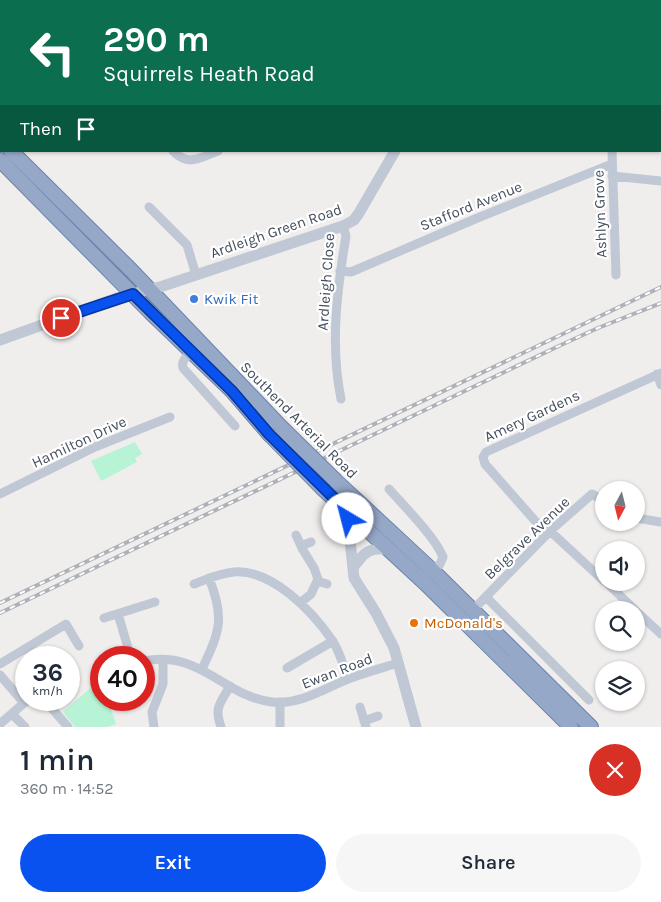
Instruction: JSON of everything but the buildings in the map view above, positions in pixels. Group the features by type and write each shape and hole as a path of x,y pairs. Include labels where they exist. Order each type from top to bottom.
{"highway":[{"name":"Southend Arterial Road","path":"12,152 109,249 282,428 433,571 591,727"},
{"name":"Southend Arterial Road","path":"0,160 232,391 269,434 322,488 426,583 571,727"},
{"path":"109,249 111,259 134,284 133,294"},
{"path":"149,290 148,299 170,322 176,336"}],"street":[{"path":"174,152 182,159 190,161 215,152"},
{"name":"Ardleigh Green Road","path":"0,340 133,294 343,226 354,220 394,152"},
{"name":"Ashlyn Grove","path":"612,152 616,275"},
{"name":"Stafford Avenue","path":"340,270 350,272 612,164"},
{"path":"612,176 661,181"},
{"path":"149,207 187,245 196,275"},
{"name":"Ardleigh Close","path":"341,399 336,359 336,301 346,236 343,226"},
{"path":"192,352 183,360 183,368 236,426"},
{"path":"659,373 661,385"},
{"name":"Amery Gardens","path":"550,531 531,517 485,464 482,457 486,452 659,373"},
{"name":"Hamilton Drive","path":"0,494 95,447 170,417"},
{"path":"389,489 441,551 443,557 440,564 433,571"},
{"name":"Belgrave Avenue","path":"473,610 550,531 592,494 595,496"},
{"path":"347,511 354,578 376,613 394,648 416,727"},
{"path":"645,519 661,522"},
{"path":"550,531 595,573"},
{"path":"296,535 314,568 317,581 311,594 300,603"},
{"path":"301,546 311,542"},
{"path":"353,568 364,554 371,550 378,548 389,550"},
{"path":"194,584 209,578 235,572 258,575 282,587 300,603 333,641 348,679"},
{"path":"202,669 215,640 219,622 218,605 209,578"},
{"path":"317,581 327,584"},
{"path":"615,591 626,601"},
{"path":"486,597 589,700"},
{"path":"104,618 155,602"},
{"path":"118,614 127,646"},
{"path":"645,619 661,634"},
{"path":"30,646 66,624 79,646"},
{"path":"287,668 333,641"},
{"path":"0,664 15,655"},
{"name":"Ewan Road","path":"155,661 174,660 202,669 248,696 273,702 302,699 348,679 398,663"},
{"path":"154,727 152,712 163,684 163,661"},
{"path":"0,675 15,689"},
{"path":"222,727 217,715 218,708 230,686"},
{"path":"280,702 280,727"},
{"path":"360,707 365,724 378,716"},
{"path":"0,724 15,711"},
{"path":"54,711 68,727"},
{"path":"12,714 26,727"}],"green space":[{"path":"135,442 142,454 135,458 137,462 101,481 91,461"},
{"path":"90,689 90,711 112,711 116,724 107,727 75,727 63,712 80,711 80,697"}],"railway":[{"path":"0,603 661,287"},
{"path":"0,613 561,345 661,303"}],"place":[{"name":"Kwik Fit","path":"194,299"},
{"name":"McDonald's","path":"414,623"}],"route":[{"path":"61,318 116,298 133,294 232,391 269,434 347,511 348,519"}]}
